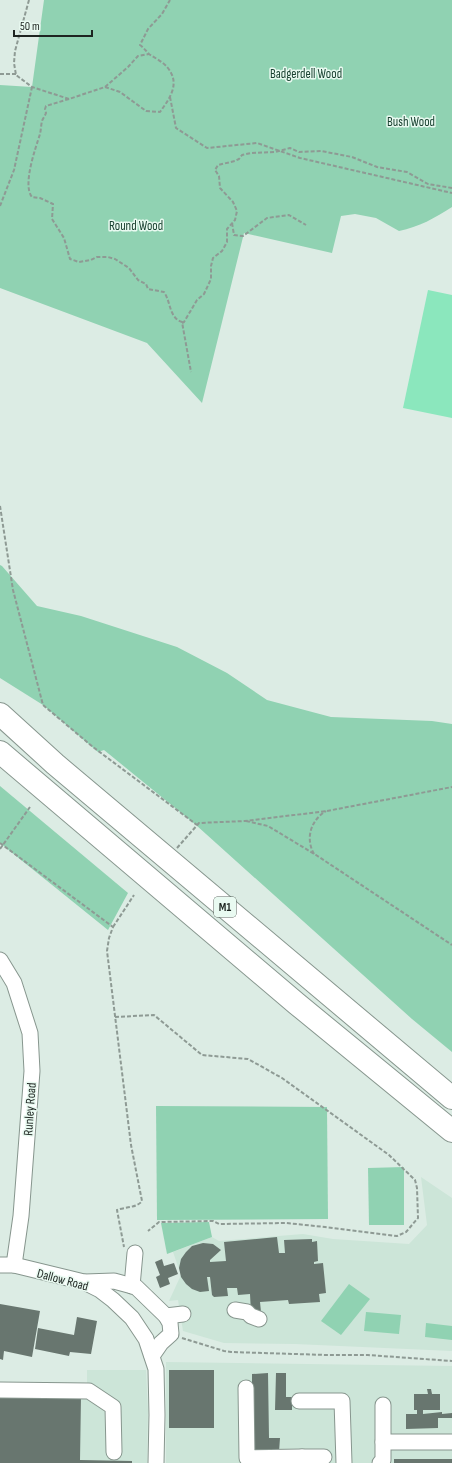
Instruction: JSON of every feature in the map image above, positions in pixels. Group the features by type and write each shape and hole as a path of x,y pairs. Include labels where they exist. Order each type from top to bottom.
{"highway":[{"name":"M1","path":"0,714 55,764 452,1098"},
{"name":"M1","path":"0,752 291,999 452,1131"}],"street":[{"name":"Runley Road","path":"0,960 14,983 30,1033 32,1071 21,1216 7,1265"},
{"path":"113,1300 128,1285 130,1252"},
{"name":"Dallow Road","path":"7,1265 84,1282 100,1290 132,1318 146,1339 156,1369 156,1463"},
{"path":"84,1282 114,1282 136,1287 166,1316 170,1323 171,1334 161,1343 152,1356"},
{"path":"235,1310 247,1312 251,1316 259,1319"},
{"path":"166,1316 183,1314"},
{"path":"246,1388 248,1458 302,1460 324,1457"},
{"path":"0,1390 89,1391 113,1407 114,1452"},
{"path":"299,1401 342,1401 344,1463"},
{"path":"380,1463 383,1460 383,1405"},
{"path":"383,1442 452,1442"}],"path":[{"path":"16,74 14,63 15,51 29,0"},
{"path":"105,87 120,92 146,111 160,112 170,97 173,89 173,79 167,67 149,54 140,45 148,29 162,14 170,0"},
{"path":"149,54 138,56 105,87 46,106 46,113 42,121 31,163 29,175 30,195 53,204 52,219 64,238 70,259 79,262 108,257 115,259 129,268 138,280 146,284 148,289 164,292 168,298 174,317 182,323"},
{"path":"0,74 16,74 32,87 69,99"},
{"path":"0,206 14,170 32,87"},
{"path":"170,97 176,128 207,148 257,143 300,158 452,193"},
{"path":"182,323 196,304 197,300 204,294 212,275 211,266 213,258 222,251 227,242 227,229 235,220 237,211 233,202 220,188 219,176 215,168 218,165 239,159 242,155 251,153 275,152 290,148 299,152 321,151 352,157 377,167 408,172 428,184 437,184 452,188"},
{"path":"232,223 234,235 243,236 267,218 290,215 306,225"},
{"path":"182,323 191,372"},
{"path":"0,506 13,590 43,705 94,747 197,825"},
{"path":"176,848 199,823 245,821 327,811 452,787"},
{"path":"0,849 30,806"},
{"path":"316,855 310,844 310,833 318,818 327,811"},
{"path":"245,821 268,826 316,855 452,945"},
{"path":"0,843 113,927"},
{"path":"130,1252 116,1210 140,1204 142,1201 131,1145 107,950 113,927 134,895"},
{"path":"115,1017 154,1015 202,1054 248,1059 282,1078 389,1155 415,1180 417,1188 418,1218 406,1232 397,1236 286,1223 219,1224 213,1221 159,1222 148,1231"},
{"path":"181,1338 231,1352 327,1356 368,1355 452,1361"}],"shaded area":[{"path":"428,290 452,295 452,418 403,408"},
{"path":"421,1177 452,1198 452,1351 295,1344 224,1343 183,1331 178,1300 169,1301 181,1275 173,1252 212,1237 219,1241 303,1234 333,1239 409,1244 427,1225"},
{"path":"166,1362 452,1366 452,1463 166,1463"},
{"path":"87,1370 146,1370 148,1411 147,1463 0,1463 0,1382 87,1383"}],"green space":[{"path":"44,0 452,0 452,207 427,222 399,231 376,218 355,214 341,216 332,253 244,233 202,403 147,343 0,288 0,85 32,87"},
{"path":"0,565 37,606 81,616 177,647 227,673 267,700 331,717 432,721 452,724 452,1052 412,1019 196,825 104,750 98,752 43,705 0,678"},
{"path":"0,786 128,893 108,930 0,843"},
{"path":"156,1106 327,1107 328,1219 157,1220"},
{"path":"404,1167 404,1225 369,1225 368,1168"},
{"path":"209,1222 212,1237 167,1254 161,1223"},
{"path":"349,1284 370,1299 341,1335 321,1321"},
{"path":"366,1312 401,1315 399,1334 364,1331"},
{"path":"426,1323 452,1326 452,1340 425,1337"}],"building":[{"path":"277,1237 279,1253 285,1253 284,1240 312,1239 312,1242 317,1241 318,1261 314,1262 314,1264 323,1263 326,1293 319,1294 320,1302 289,1304 288,1300 260,1302 261,1312 251,1313 250,1294 238,1295 237,1288 227,1288 228,1296 214,1297 212,1295 210,1277 207,1277 209,1291 200,1292 192,1289 181,1277 179,1268 181,1259 192,1246 203,1243 213,1244 221,1250 210,1260 210,1262 226,1261 224,1242"},
{"path":"162,1259 164,1266 174,1263 178,1274 168,1278 170,1284 160,1288 156,1277 160,1275 155,1262"},
{"path":"0,1304 40,1311 32,1357 4,1351 3,1360 0,1359"},
{"path":"77,1317 97,1321 91,1354 70,1352 69,1356 35,1349 38,1328 74,1335"},
{"path":"169,1370 214,1370 214,1428 169,1428"},
{"path":"268,1373 269,1438 280,1438 279,1452 252,1452 252,1374"},
{"path":"276,1373 286,1373 286,1397 292,1397 292,1410 275,1410"},
{"path":"427,1389 431,1389 432,1394 440,1394 440,1410 423,1410 423,1414 442,1412 442,1414 452,1413 452,1418 438,1418 438,1428 406,1429 406,1414 417,1414 417,1410 414,1410 414,1394 428,1394"},
{"path":"0,1395 81,1396 80,1460 132,1461 132,1463 0,1463"},
{"path":"394,1459 452,1459 452,1463 394,1463"}],"park label":[{"name":"Badgerdell Wood","path":"306,73"},
{"name":"Bush Wood","path":"411,121"},
{"name":"Round Wood","path":"136,225"}]}
